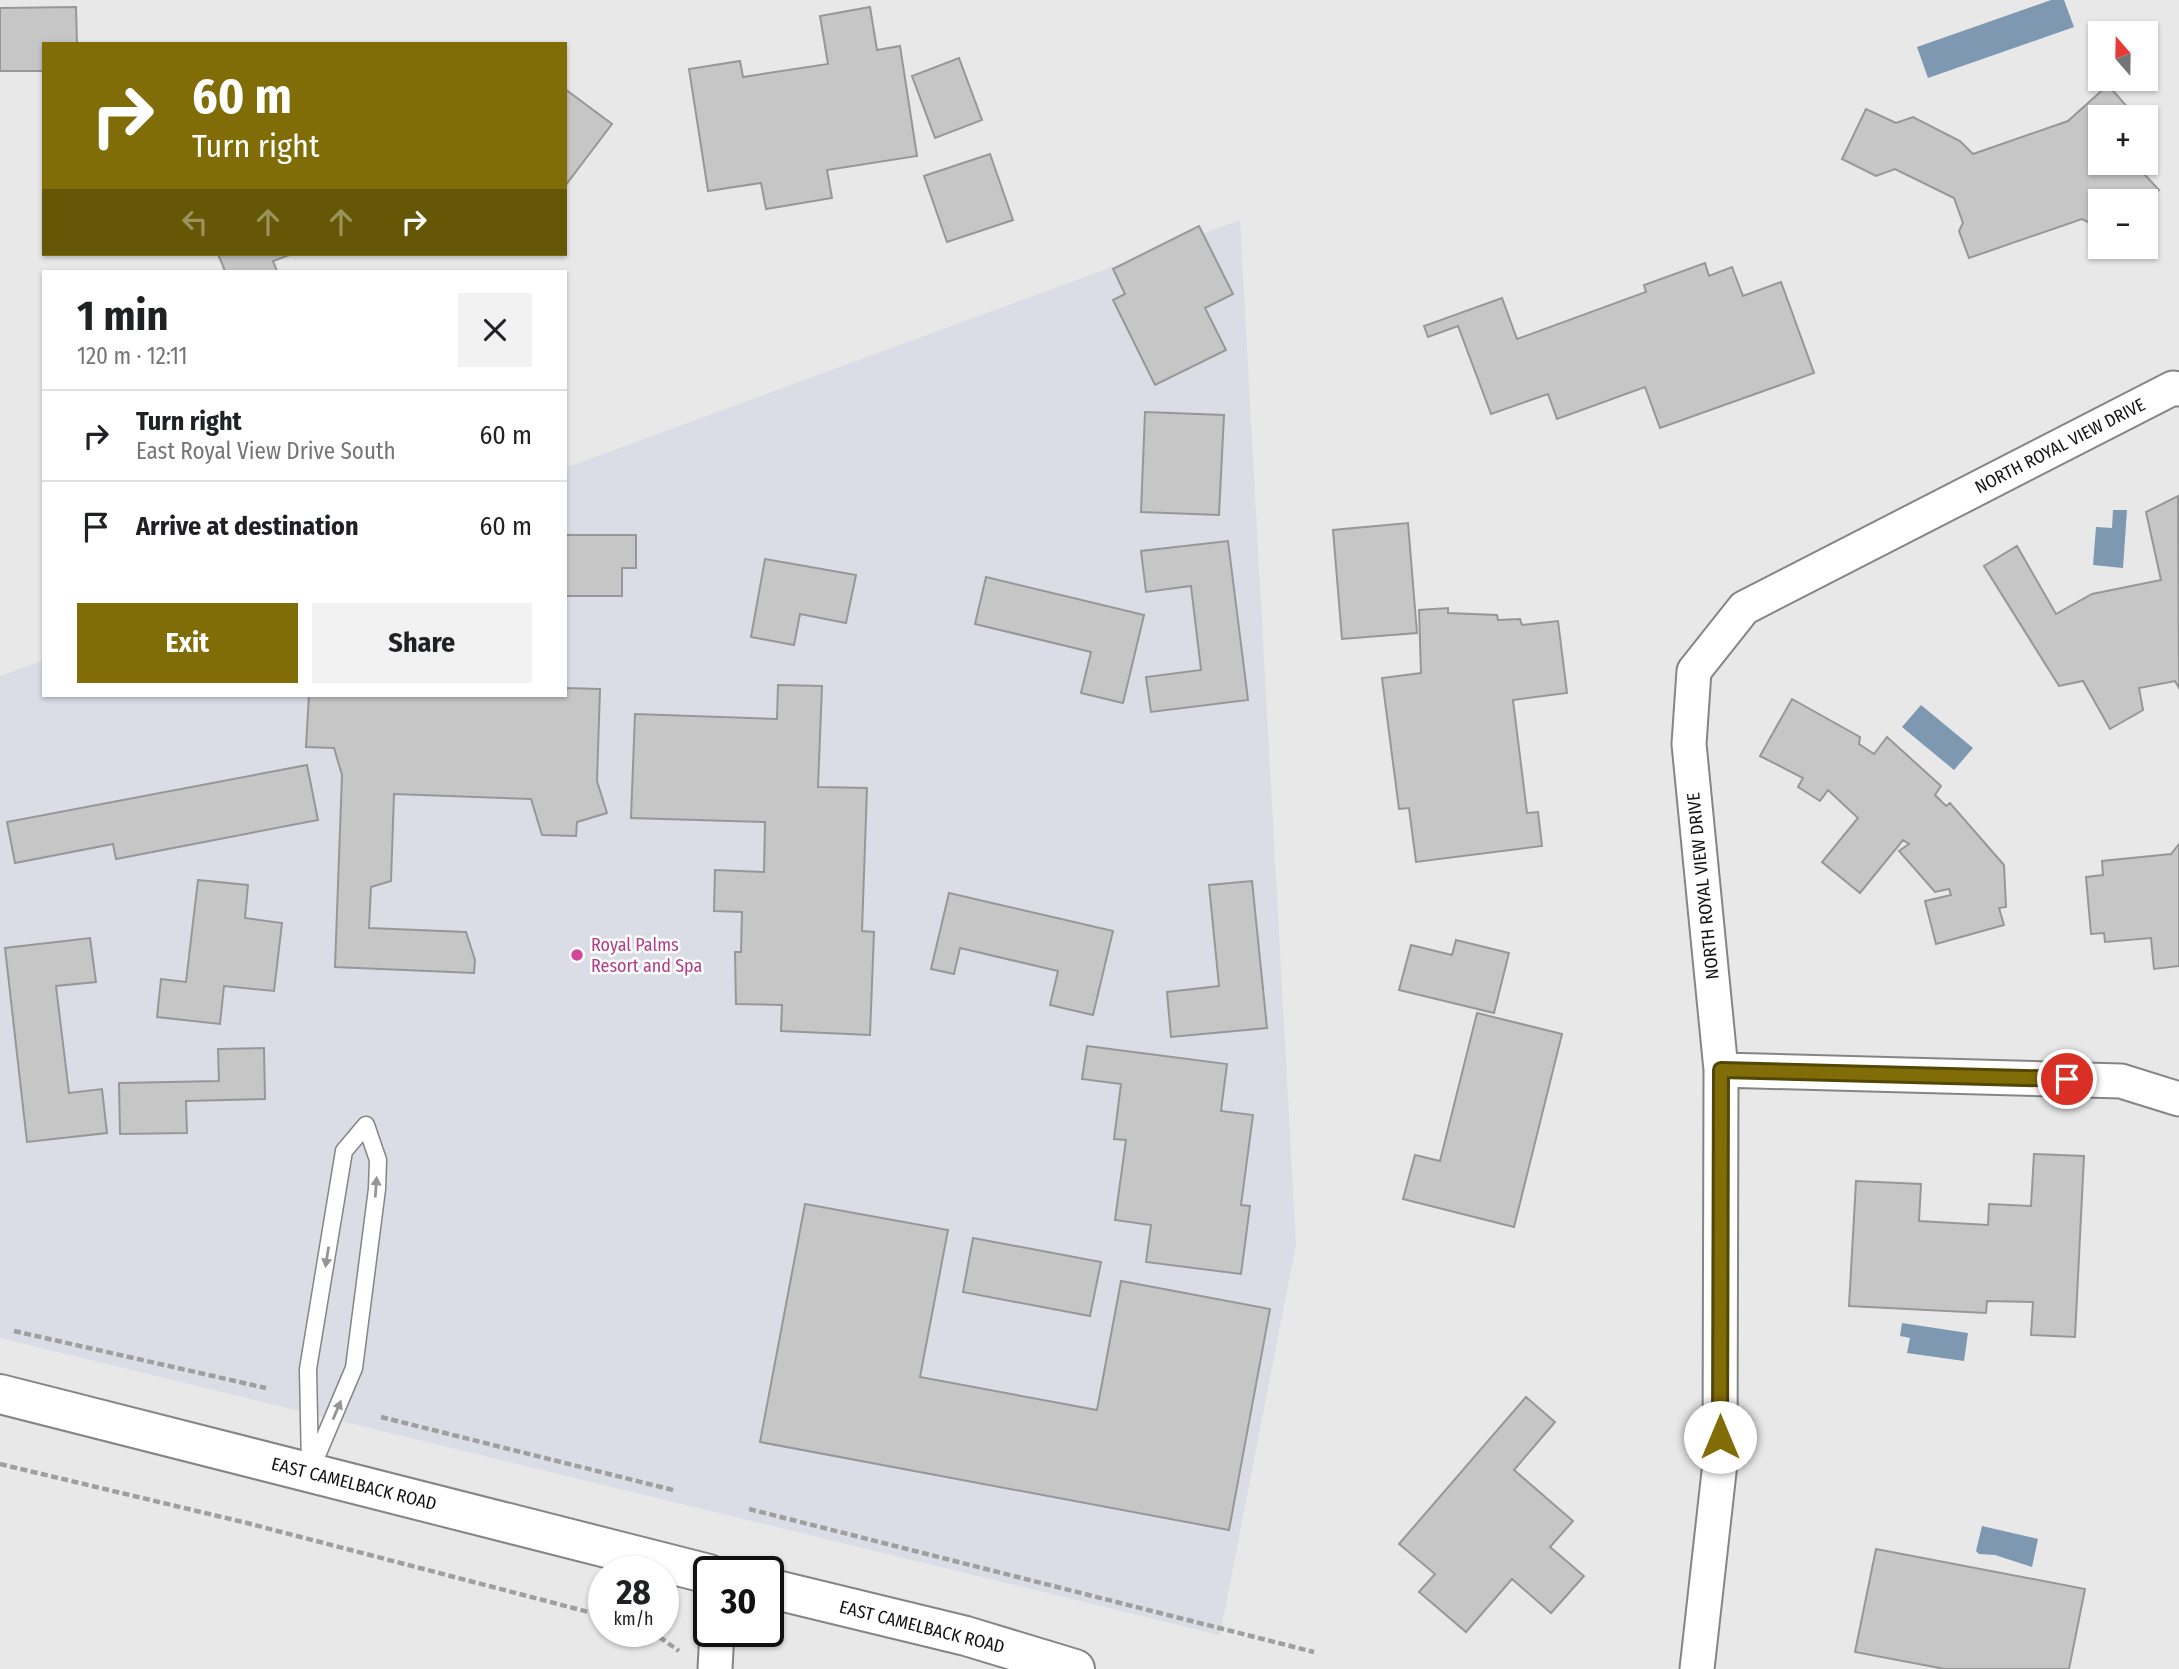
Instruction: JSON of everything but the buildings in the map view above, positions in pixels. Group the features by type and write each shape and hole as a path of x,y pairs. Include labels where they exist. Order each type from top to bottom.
{"main road":[{"name":"EAST CAMELBACK ROAD","path":"0,1394 693,1570"},
{"name":"EAST CAMELBACK ROAD","path":"784,1592 967,1636 1075,1669"}],"street":[{"name":"NORTH ROYAL VIEW DRIVE","path":"1697,1669 1720,1463 1721,1070 1689,744 1694,671 1744,608 2177,386"},
{"path":"1721,1070 2121,1081 2179,1099"},
{"path":"715,1669 716,1647"}],"lane":[{"path":"366,1125 378,1160 377,1189 354,1368 310,1472 307,1369 344,1151 366,1125"}],"path":[{"path":"14,1331 266,1388"},
{"path":"382,1417 673,1490"},
{"path":"0,1464 247,1523 588,1612"},
{"path":"749,1509 1314,1652"},
{"path":"673,1647 682,1654"}],"shaded area":[{"path":"1240,220 1296,1244 1220,1635 0,1338 0,676 42,661 42,697 567,697 567,467"}],"water":[{"path":"2051,0 2064,0 2074,27 1928,78 1917,47"},
{"path":"2113,510 2127,510 2123,568 2093,565 2096,527 2112,528"},
{"path":"1921,705 1973,748 1954,770 1902,727"},
{"path":"1902,1323 1968,1333 1964,1361 1907,1353 1910,1338 1900,1336"},
{"path":"1982,1526 2038,1539 2032,1567 1995,1555 1979,1554 1976,1551"}],"place":[{"name":"Royal Palms Resort and Spa","path":"577,955"}],"route":[{"path":"1720,1437 1721,1070 2067,1079"}]}
